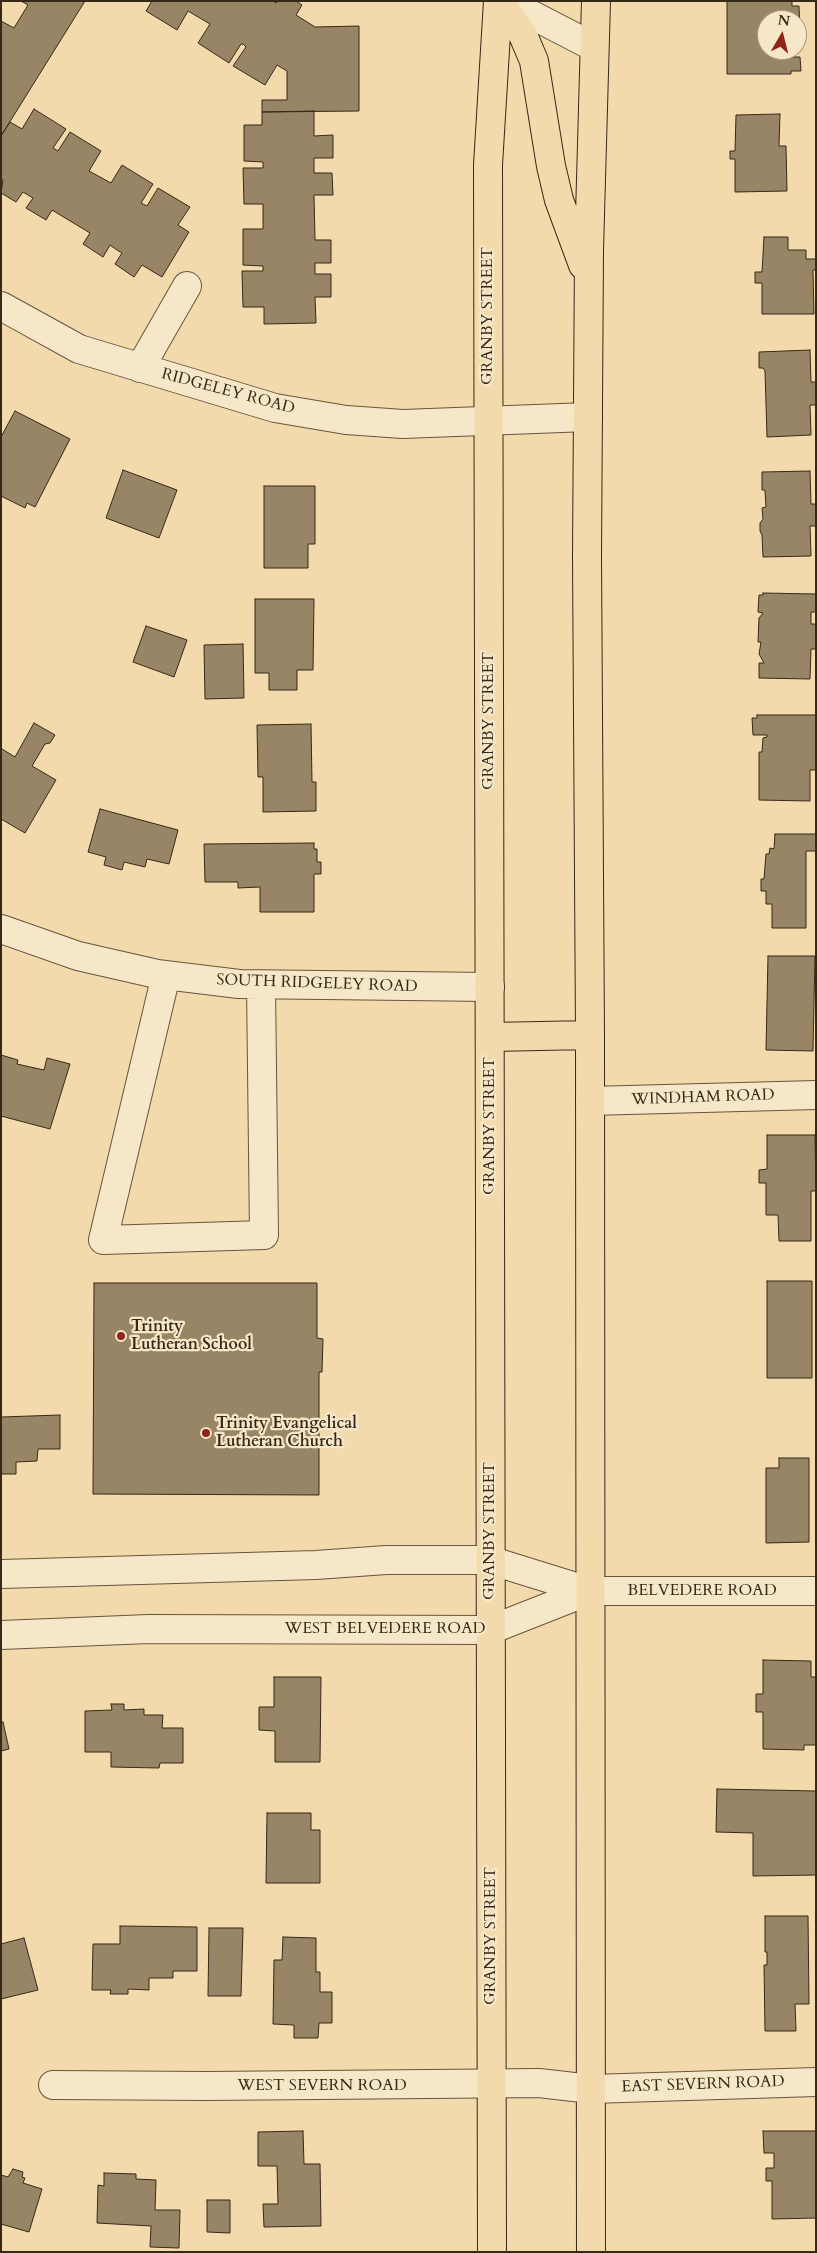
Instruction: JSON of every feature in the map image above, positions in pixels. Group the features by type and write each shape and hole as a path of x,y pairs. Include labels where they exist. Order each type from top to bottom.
{"main road":[{"path":"499,1 523,35 534,62 551,166 559,200 589,281"},
{"name":"GRANBY STREET","path":"492,2252 488,165 499,1"},
{"path":"591,2252 588,417 589,281 596,1"},
{"path":"490,1037 590,1035"}],"street":[{"path":"505,1 594,47"},
{"path":"140,368 187,286"},
{"name":"RIDGELEY ROAD","path":"1,306 79,350 275,408 346,420 403,424 588,417"},
{"name":"SOUTH RIDGELEY ROAD","path":"1,929 78,956 166,975 239,984 490,988"},
{"path":"166,975 103,1240 264,1235 261,984"},
{"name":"WINDHAM ROAD","path":"590,1101 816,1095"},
{"path":"1,1574 306,1566 386,1560 490,1560 589,1591"},
{"name":"BELVEDERE ROAD","path":"589,1591 816,1591"},
{"name":"WEST BELVEDERE ROAD","path":"1,1635 149,1629 490,1630 589,1591"},
{"name":"EAST SEVERN ROAD","path":"591,2089 816,2082"},
{"name":"WEST SEVERN ROAD","path":"53,2085 217,2086 538,2083 591,2089"}],"building":[{"path":"21,1 85,1 1,136 1,21 14,28 28,5"},
{"path":"152,1 273,1 276,3 277,1 296,1 302,5 296,15 315,27 359,26 359,111 262,112 262,100 287,100 287,71 277,65 265,85 233,66 246,47 243,44 241,44 229,63 198,43 210,24 188,11 177,30 146,11"},
{"path":"727,1 792,1 792,6 799,6 799,10 757,10 757,60 800,60 801,71 791,71 791,74 727,74"},
{"path":"34,109 66,129 53,148 58,151 70,132 101,151 89,171 111,183 122,165 153,184 141,203 147,206 158,188 190,207 178,225 189,232 162,277 142,265 134,277 115,264 122,253 110,245 103,257 83,244 90,233 52,210 46,220 26,208 33,198 23,192 16,202 1,193 3,180 1,179 1,136 10,122 22,129"},
{"path":"314,111 314,136 333,135 333,158 314,158 314,173 332,173 333,195 314,195 315,240 331,240 331,263 315,263 315,274 331,274 331,297 315,297 316,323 264,324 264,307 243,307 242,271 263,271 263,266 243,265 243,229 263,229 263,204 244,204 243,168 263,168 263,162 244,161 244,125 262,125 262,112"},
{"path":"780,114 779,146 786,146 787,191 735,192 735,159 730,159 730,151 735,151 736,115"},
{"path":"764,237 788,237 788,250 806,250 806,259 816,259 816,270 813,270 814,314 762,314 762,283 755,283 755,272 762,272"},
{"path":"810,350 811,382 816,382 816,405 810,405 811,435 767,437 765,371 763,368 759,368 759,352"},
{"path":"15,411 70,439 35,507 27,503 25,508 1,496 1,437"},
{"path":"123,470 177,490 159,538 106,518"},
{"path":"810,471 811,504 816,504 816,526 810,526 811,556 763,557 760,523 763,519 762,508 766,507 765,490 762,490 762,472"},
{"path":"264,486 315,486 315,544 308,544 308,568 264,568"},
{"path":"763,593 816,594 816,612 811,612 811,624 816,624 816,649 811,649 810,679 759,678 759,663 764,663 759,654 761,642 758,642 759,618 763,613 758,612 759,595 763,595"},
{"path":"255,599 314,599 313,670 297,670 297,690 269,690 269,673 255,673"},
{"path":"146,626 187,640 174,677 133,662"},
{"path":"243,644 244,698 205,699 204,645"},
{"path":"757,715 816,715 816,770 810,770 810,801 759,800 759,752 762,752 763,738 767,737 767,735 753,735 752,718 757,718"},
{"path":"34,723 55,735 50,743 45,744 32,766 56,780 25,833 1,819 1,751 2,749 15,757"},
{"path":"311,724 312,782 316,782 316,811 263,812 263,777 258,777 257,725"},
{"path":"100,809 178,830 169,864 147,859 145,867 124,862 122,870 104,865 106,857 88,852"},
{"path":"775,834 816,834 816,851 806,851 806,928 772,928 772,904 766,904 766,891 761,891 761,879 764,879 766,854 769,854 770,848 774,849"},
{"path":"314,843 314,849 317,849 317,862 321,862 321,874 314,874 314,912 260,912 260,887 238,888 238,882 205,882 204,844"},
{"path":"768,956 815,956 813,1051 766,1050"},
{"path":"1,1055 18,1060 17,1064 44,1070 47,1058 70,1064 50,1129 1,1116"},
{"path":"767,1135 815,1135 816,1191 811,1191 811,1241 779,1241 778,1215 766,1215 766,1183 759,1183 759,1170 767,1169"},
{"path":"767,1281 812,1281 812,1378 767,1378"},
{"name":"Trinity Evangelical Lutheran Church","path":"94,1283 317,1283 317,1338 323,1339 322,1372 319,1372 319,1495 93,1494"},
{"path":"60,1415 60,1449 38,1449 37,1461 16,1462 16,1474 1,1474 1,1417"},
{"path":"779,1458 809,1458 809,1542 766,1543 766,1468 779,1468"},
{"path":"763,1660 811,1661 811,1677 816,1677 816,1745 804,1745 804,1750 763,1749 763,1712 756,1712 756,1694 763,1694"},
{"path":"274,1677 321,1677 320,1762 275,1762 275,1731 259,1730 259,1707 274,1707"},
{"path":"111,1704 124,1704 124,1710 144,1709 144,1715 163,1715 162,1728 183,1728 183,1763 160,1763 159,1768 111,1767 111,1752 85,1752 85,1711 112,1710"},
{"path":"3,1722 9,1749 1,1751 1,1723"},
{"path":"717,1789 816,1791 816,1875 753,1876 753,1833 716,1832"},
{"path":"267,1813 311,1813 311,1830 320,1830 320,1883 266,1883"},
{"path":"765,1916 808,1916 809,2004 795,2004 796,2031 765,2031 764,1965 767,1965 767,1952 765,1952"},
{"path":"120,1926 197,1927 197,1971 173,1971 173,1978 149,1978 149,1990 128,1989 128,1994 110,1994 111,1990 92,1990 93,1944 120,1944"},
{"path":"209,1928 243,1928 241,1996 208,1996"},
{"path":"283,1937 316,1938 316,1972 320,1972 320,1992 332,1992 332,2023 319,2023 318,2038 294,2038 294,2025 273,2024 274,1960 282,1960"},
{"path":"24,1938 38,1990 1,1999 1,1944"},
{"path":"303,2131 304,2164 320,2164 321,2226 264,2227 263,2204 278,2204 277,2166 258,2166 258,2132"},
{"path":"763,2131 816,2131 816,2218 772,2219 772,2181 766,2181 766,2168 774,2168 774,2153 764,2153"},
{"path":"13,2169 23,2172 22,2177 25,2178 23,2183 42,2189 29,2232 1,2224 1,2175 8,2177"},
{"path":"104,2173 136,2174 136,2179 156,2180 155,2210 180,2210 179,2248 150,2247 151,2226 97,2223 98,2185 104,2186"},
{"path":"207,2200 230,2200 230,2233 207,2232"}],"place":[{"name":"Trinity Lutheran School","path":"121,1336"},
{"name":"Trinity Evangelical Lutheran Church","path":"206,1433"}]}
